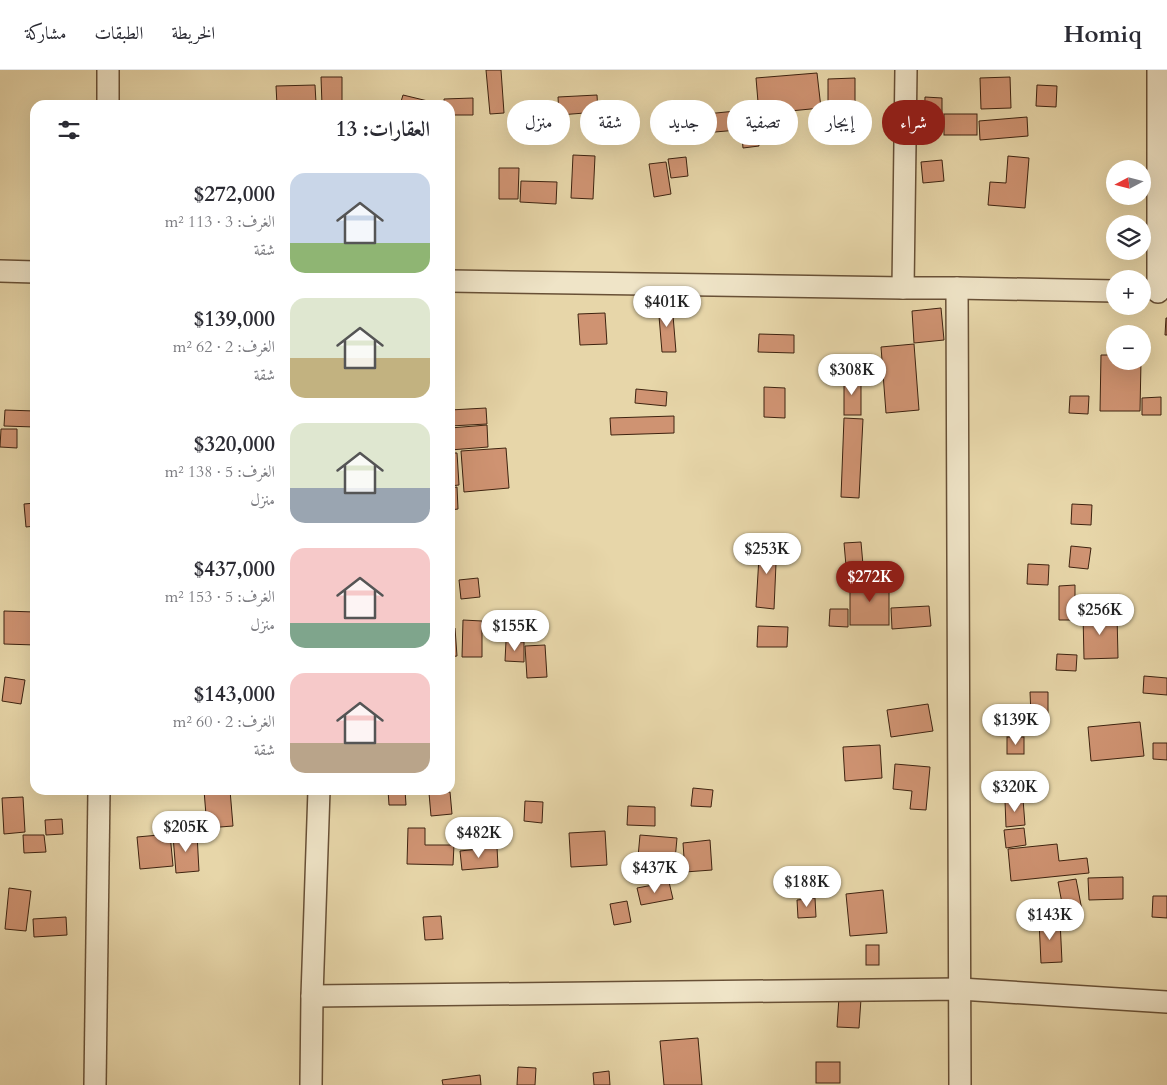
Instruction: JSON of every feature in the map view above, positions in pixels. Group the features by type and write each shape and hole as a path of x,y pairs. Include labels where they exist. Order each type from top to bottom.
{"street":[{"path":"108,70 108,100"},
{"path":"903,288 906,70"},
{"path":"1156,292 1158,70"},
{"path":"0,271 30,272"},
{"path":"455,281 1106,291"},
{"path":"957,288 960,1085"},
{"path":"95,1085 99,795"},
{"path":"311,1085 319,795"},
{"path":"312,996 960,989 1167,1002"}],"building":[{"path":"486,70 501,70 504,113 490,114"},
{"path":"817,73 820,100 808,100 808,109 798,110 798,100 758,100 756,78"},
{"path":"321,77 342,77 342,100 322,100"},
{"path":"1010,77 1011,108 981,109 980,78"},
{"path":"855,78 855,100 828,100 828,79"},
{"path":"315,85 316,100 277,100 276,86"},
{"path":"1037,85 1057,86 1056,107 1036,106"},
{"path":"403,95 424,100 402,100"},
{"path":"597,95 597,100 580,100 580,113 570,114 570,100 558,100 558,97"},
{"path":"925,97 942,98 942,100 925,100"},
{"path":"473,98 473,115 455,115 455,100 444,99"},
{"path":"727,112 727,131 717,132 717,113"},
{"path":"945,114 977,114 977,135 945,135"},
{"path":"1027,117 1028,136 980,140 979,121"},
{"path":"743,145 759,145 759,146 743,148"},
{"path":"573,155 595,156 593,199 571,198"},
{"path":"1008,156 1029,158 1025,208 988,205 990,182 1006,183"},
{"path":"686,157 688,176 671,178 668,159"},
{"path":"942,160 944,181 923,183 921,162"},
{"path":"666,162 671,194 654,197 649,164"},
{"path":"499,168 519,168 518,199 499,199"},
{"path":"521,181 557,182 556,204 520,202"},
{"path":"672,303 676,352 662,352 658,304"},
{"path":"941,308 944,340 914,343 912,311"},
{"path":"605,313 607,344 580,345 578,314"},
{"path":"1166,318 1167,335 1165,335"},
{"path":"759,334 794,335 794,353 758,352"},
{"path":"914,344 919,410 886,413 881,347"},
{"path":"1101,355 1106,355 1106,370 1141,370 1140,411 1100,411"},
{"path":"844,376 861,376 861,415 844,415"},
{"path":"764,387 785,388 785,418 764,417"},
{"path":"636,389 667,392 666,406 635,403"},
{"path":"1070,396 1089,396 1088,414 1069,413"},
{"path":"1161,397 1161,415 1142,415 1142,398"},
{"path":"486,408 487,424 455,426 455,410"},
{"path":"5,410 30,411 30,427 4,426"},
{"path":"674,416 674,433 611,435 610,418"},
{"path":"844,418 863,419 859,498 841,497"},
{"path":"487,425 488,447 455,450 455,428"},
{"path":"1,429 17,429 17,448 0,447"},
{"path":"506,448 509,488 464,492 461,451"},
{"path":"455,453 457,453 459,485 455,485"},
{"path":"455,487 457,487 458,509 455,509"},
{"path":"30,503 30,527 26,527 24,504"},
{"path":"1072,504 1092,505 1091,525 1071,524"},
{"path":"760,540 777,541 774,609 756,607"},
{"path":"861,542 863,565 846,566 844,543"},
{"path":"1071,546 1091,548 1088,569 1069,567"},
{"path":"1028,564 1049,565 1048,585 1027,584"},
{"path":"478,578 480,597 461,599 459,580"},
{"path":"850,581 889,581 889,625 850,625"},
{"path":"1075,585 1075,620 1059,620 1059,586"},
{"path":"929,606 931,626 892,629 891,608"},
{"path":"830,609 848,609 848,627 829,626"},
{"path":"4,611 30,612 30,645 4,644"},
{"path":"1083,614 1117,614 1118,658 1084,659"},
{"path":"463,620 482,621 482,657 462,657"},
{"path":"758,626 788,627 787,647 757,647"},
{"path":"455,628 457,656 455,656"},
{"path":"506,641 524,642 524,662 505,661"},
{"path":"545,645 547,677 527,678 525,646"},
{"path":"1057,654 1077,655 1076,671 1056,670"},
{"path":"1144,676 1167,678 1167,695 1143,693"},
{"path":"5,677 25,680 21,704 2,701"},
{"path":"1030,692 1048,692 1048,715 1031,715"},
{"path":"928,704 933,731 891,737 887,710"},
{"path":"1140,722 1144,756 1091,761 1088,727"},
{"path":"1007,737 1024,737 1024,754 1007,754"},
{"path":"1153,743 1167,743 1167,760 1153,759"},
{"path":"880,745 882,778 845,781 843,747"},
{"path":"895,764 930,767 926,810 910,809 912,791 893,789"},
{"path":"693,788 713,790 711,807 691,806"},
{"path":"204,795 230,795 233,826 207,828"},
{"path":"388,795 405,795 406,805 389,805"},
{"path":"429,795 450,795 452,814 431,816"},
{"path":"23,797 25,832 4,834 2,798"},
{"path":"1023,799 1025,825 1006,827 1005,801"},
{"path":"525,801 543,802 542,823 524,821"},
{"path":"628,806 655,807 655,826 627,825"},
{"path":"62,819 63,834 46,835 45,820"},
{"path":"408,828 425,828 425,845 454,845 453,865 407,864"},
{"path":"1024,828 1026,845 1006,848 1004,830"},
{"path":"605,831 607,865 571,867 569,833"},
{"path":"170,834 173,866 140,869 137,837"},
{"path":"197,834 199,871 176,873 173,836"},
{"path":"23,835 44,835 46,852 24,853"},
{"path":"640,835 677,838 674,871 637,868"},
{"path":"710,840 712,870 685,872 683,843"},
{"path":"1057,844 1059,861 1087,858 1089,873 1011,881 1008,849"},
{"path":"497,847 498,867 462,870 460,851"},
{"path":"1123,877 1123,899 1089,900 1088,878"},
{"path":"1076,879 1082,910 1064,914 1058,882"},
{"path":"669,882 673,899 641,905 637,888"},
{"path":"9,888 31,891 26,931 5,929"},
{"path":"883,890 887,933 850,936 846,894"},
{"path":"1153,896 1167,896 1167,918 1152,917"},
{"path":"815,898 816,917 798,918 797,900"},
{"path":"627,901 631,922 614,925 610,904"},
{"path":"441,916 443,939 425,940 423,917"},
{"path":"66,917 67,935 34,937 33,919"},
{"path":"1060,920 1062,962 1041,963 1039,921"},
{"path":"866,945 879,945 879,965 866,965"},
{"path":"839,997 861,999 859,1028 837,1027"},
{"path":"698,1038 702,1085 664,1085 660,1041"},
{"path":"816,1062 840,1062 840,1083 816,1083"},
{"path":"518,1067 536,1068 535,1085 517,1085"},
{"path":"609,1071 610,1085 594,1085 593,1073"},
{"path":"480,1075 481,1085 443,1085 442,1080"}]}
